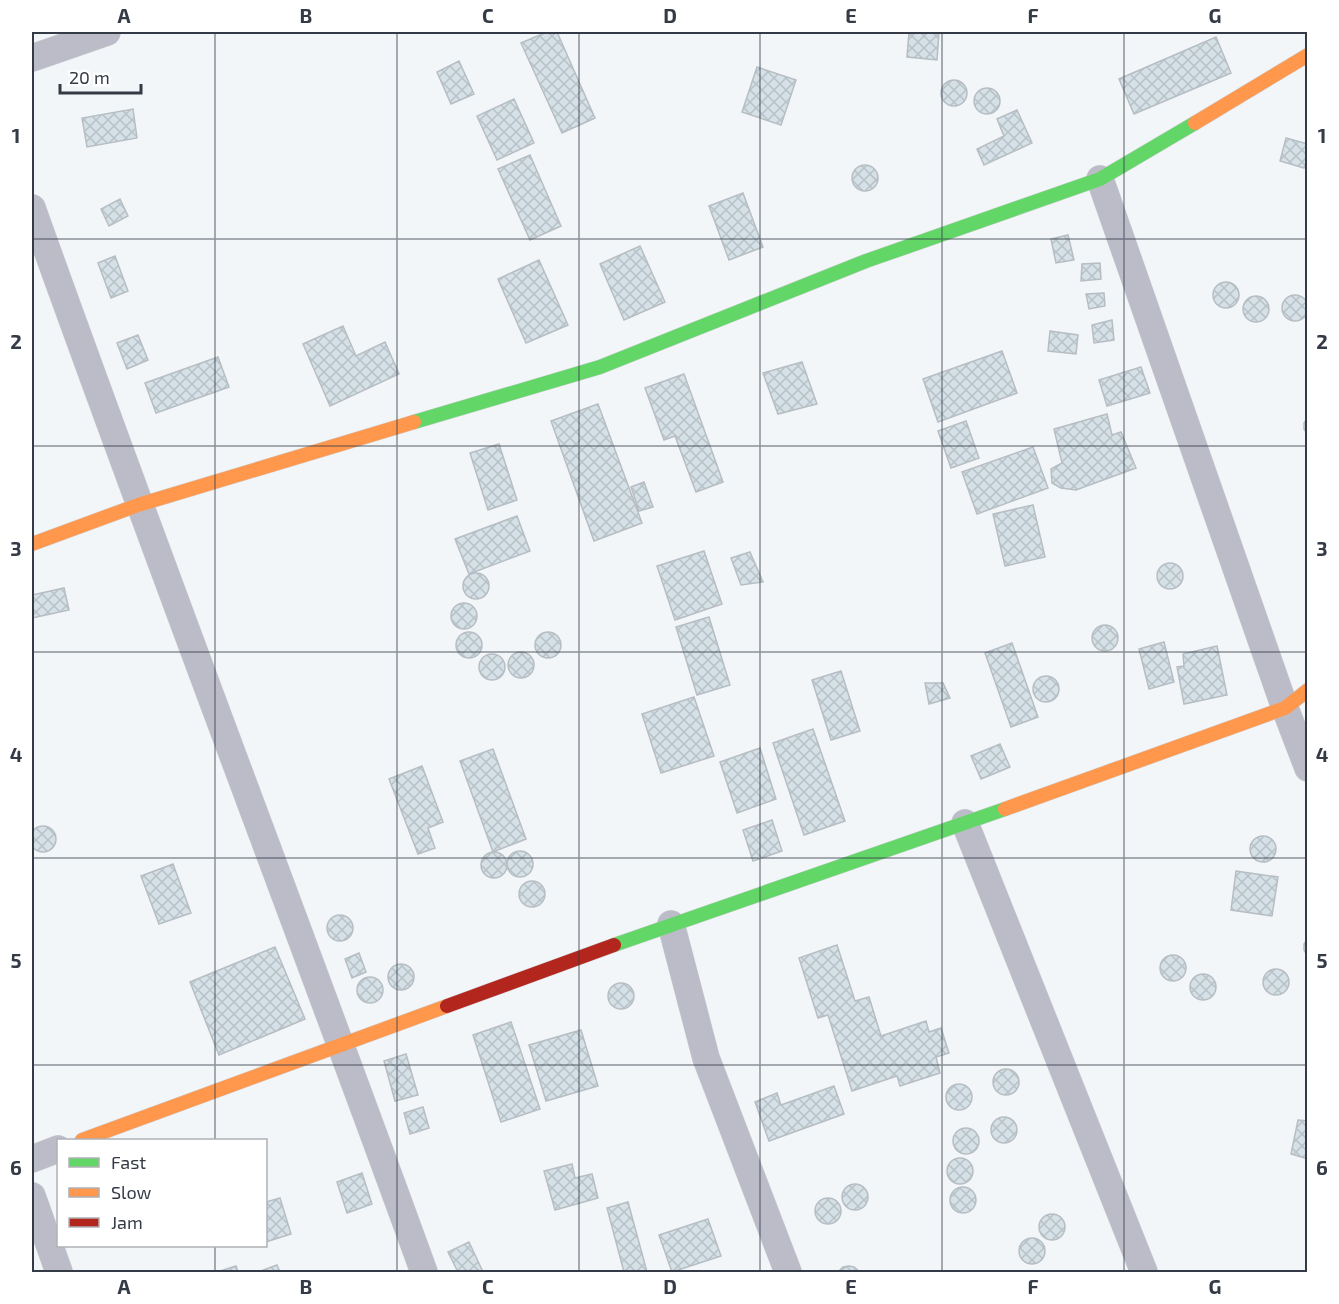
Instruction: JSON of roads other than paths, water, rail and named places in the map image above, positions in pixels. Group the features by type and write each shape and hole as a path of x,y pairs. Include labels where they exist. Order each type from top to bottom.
{"street":[{"path":"32,58 107,32"},
{"path":"32,544 138,505 600,367 866,261 1100,179 1308,55"},
{"path":"1100,179 1308,768"},
{"path":"32,208 138,505 342,1046 424,1272"},
{"path":"85,1139 671,924 965,824 1285,708 1308,690"},
{"path":"965,824 1144,1272"},
{"path":"671,924 706,1058 788,1272"},
{"path":"32,1159 57,1149"},
{"path":"32,1196 59,1272"}]}
